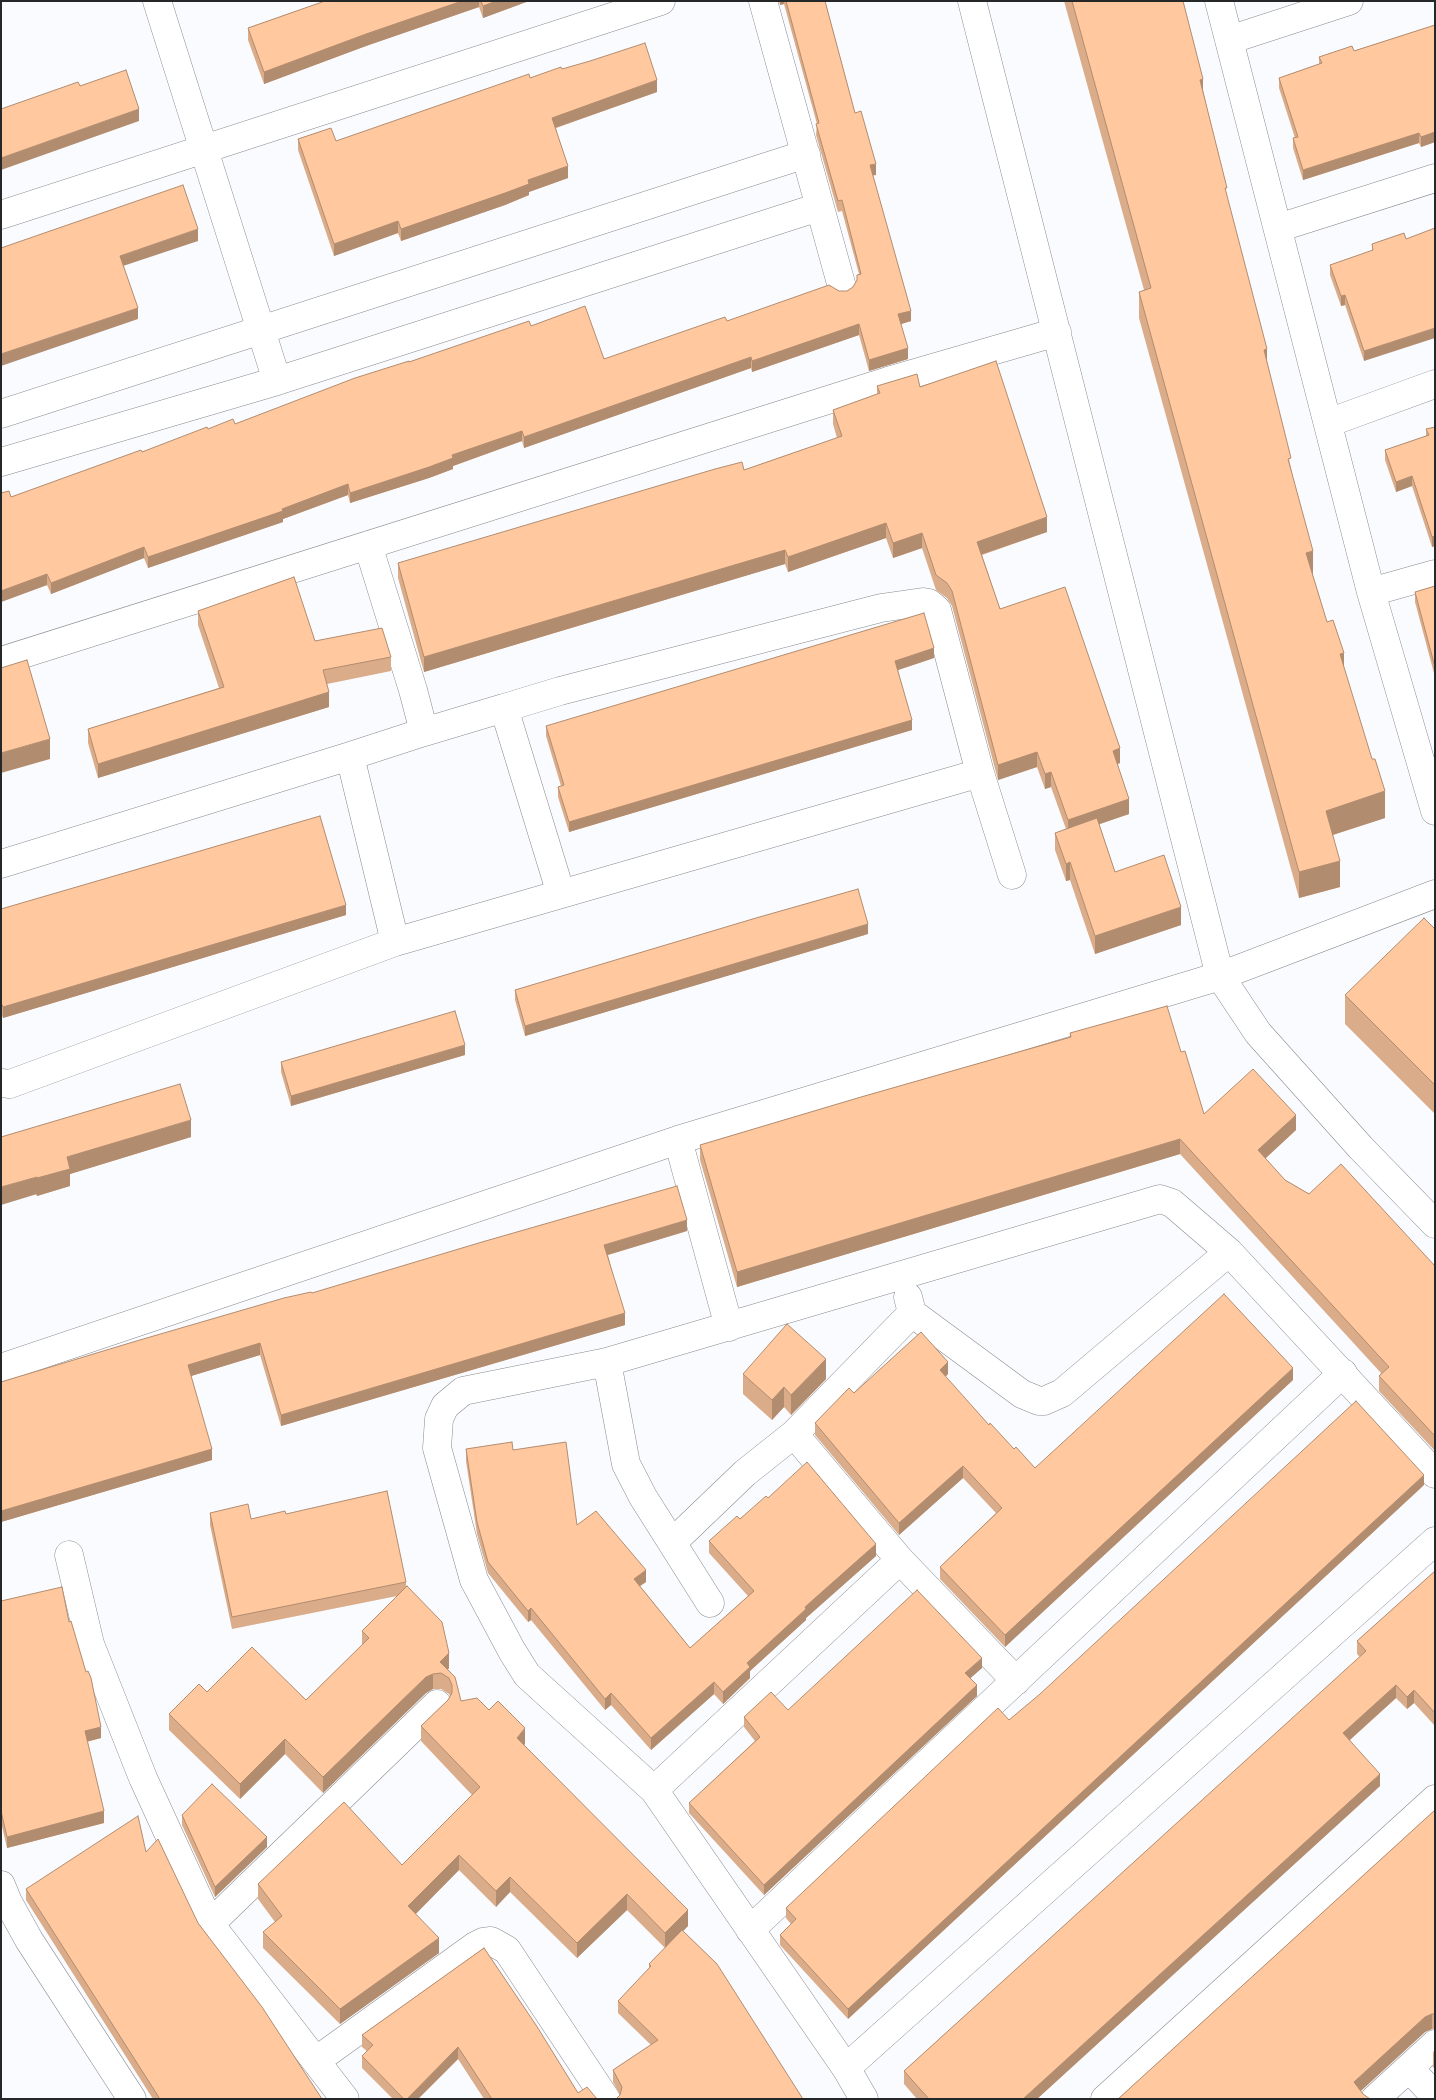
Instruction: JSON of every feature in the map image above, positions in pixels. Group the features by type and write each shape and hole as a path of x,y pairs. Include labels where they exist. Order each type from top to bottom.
{"street":[{"path":"157,1 277,381"},
{"path":"1,215 661,1"},
{"path":"763,1 842,287"},
{"path":"972,1 1220,976 1258,1033 1361,1148 1435,1224"},
{"path":"1219,1 1371,592 1435,810"},
{"path":"1229,40 1349,1"},
{"path":"1,414 806,154"},
{"path":"1278,228 1435,178"},
{"path":"1,462 277,381 819,206"},
{"path":"1,661 888,381 1057,332"},
{"path":"1328,422 1435,384"},
{"path":"368,545 413,690 424,732"},
{"path":"1371,592 1435,574"},
{"path":"1,864 560,691 881,608 923,602 929,603 937,610 980,773 1012,875"},
{"path":"504,708 561,894"},
{"path":"350,756 395,942"},
{"path":"1,1083 10,1084 395,942 980,773"},
{"path":"1,1368 678,1140 1220,976 1435,894"},
{"path":"678,1140 729,1327"},
{"path":"864,2099 846,2068 654,1790 527,1675 512,1651 474,1580 438,1448 437,1434 441,1413 458,1394 512,1380 607,1362 1160,1199 1172,1203 1230,1252 1435,1474"},
{"path":"902,1276 912,1313 1022,1394 1039,1402 1062,1393 1230,1252"},
{"path":"673,1542 745,1473 794,1434 912,1313"},
{"path":"607,1362 626,1464 643,1497 673,1542 710,1604"},
{"path":"750,1930 1343,1373"},
{"path":"794,1434 900,1560 1016,1681"},
{"path":"846,2068 1435,1541"},
{"path":"69,1555 90,1644 143,1778 210,1924 317,2060 345,2099"},
{"path":"654,1790 900,1560"},
{"path":"210,1924 437,1704"},
{"path":"1104,2099 1435,1798"},
{"path":"1,1885 29,1940 132,2099"},
{"path":"317,2060 474,1946 491,1941 507,1950 606,2099"},
{"path":"1376,2099 1435,2044"},
{"path":"1409,2068 1435,2096"}],"building":[{"path":"325,1 462,1 264,72 248,28"},
{"path":"481,1 496,1 483,6"},
{"path":"786,1 825,1 855,113 861,111 876,164 870,165 911,311 898,314 908,348 869,360 859,324 752,361 751,357 524,437 522,431 452,455 453,458 429,467 350,493 348,484 282,509 283,511 148,557 144,547 51,583 47,574 1,591 1,493 9,491 11,497 141,450 142,452 207,427 208,429 233,419 235,424 355,378 409,362 529,321 531,326 585,306 604,359 725,317 727,321 829,285 839,291 847,291 853,287 857,280 857,275 861,274 842,200 838,201 816,124 819,123"},
{"path":"1072,1 1183,1 1203,79 1200,80 1227,188 1225,188 1267,349 1264,350 1291,458 1288,459 1313,551 1306,553 1327,622 1333,620 1344,653 1340,654 1372,759 1375,759 1385,791 1326,811 1340,861 1299,872 1139,292 1151,288"},
{"path":"1435,25 1435,132 1421,137 1419,133 1303,170 1293,138 1298,137 1279,78 1322,63 1319,57 1352,46 1354,51"},
{"path":"645,43 657,80 552,118 568,166 528,180 529,184 401,229 398,221 334,244 298,139 331,128 336,141 529,74 530,78"},
{"path":"126,70 139,109 1,158 1,109 78,82 80,86"},
{"path":"183,185 198,229 120,256 138,308 1,354 1,248"},
{"path":"1435,228 1435,328 1364,351 1345,295 1341,296 1330,265 1373,250 1372,244 1404,233 1406,239"},
{"path":"996,361 1047,517 977,542 1000,609 1065,587 1120,748 1113,751 1129,799 1068,820 1051,772 1045,774 1037,752 998,765 952,591 947,583 936,575 922,533 893,543 886,523 788,557 785,550 424,657 398,563 715,469 742,462 744,470 842,436 833,410 880,393 877,386 917,374 920,387"},
{"path":"1435,427 1435,536 1432,537 1412,476 1396,482 1385,450 1429,435 1426,429"},
{"path":"294,577 315,641 382,628 391,657 323,670 329,692 98,764 88,729 224,687 198,611"},
{"path":"1435,586 1435,667 1415,592"},
{"path":"924,613 934,648 895,661 912,720 569,822 558,787 564,785 546,726"},
{"path":"27,660 50,739 1,753 1,668"},
{"path":"320,816 346,905 3,1007 1,1003 1,909"},
{"path":"1097,818 1115,872 1164,855 1181,907 1095,936 1070,862 1066,864 1055,833"},
{"path":"858,889 868,924 525,1026 515,990"},
{"path":"1424,918 1435,929 1435,1085 1345,995"},
{"path":"1167,1006 1181,1052 1185,1051 1204,1114 1253,1069 1296,1115 1258,1150 1285,1180 1309,1194 1341,1164 1435,1266 1435,1436 1379,1376 1389,1367 1180,1139 737,1272 700,1145 1071,1037 1070,1033"},
{"path":"455,1011 465,1045 291,1096 281,1062"},
{"path":"180,1084 191,1120 67,1157 70,1169 1,1187 1,1137"},
{"path":"677,1186 687,1220 604,1245 625,1313 281,1415 260,1343 188,1365 212,1449 1,1511 1,1382 284,1298 312,1293"},
{"path":"1224,1294 1293,1368 1005,1635 940,1567 1002,1508 963,1466 899,1523 815,1423 849,1388 854,1393 921,1332 948,1362 940,1370 989,1425 990,1423 1014,1449 1016,1447 1035,1468"},
{"path":"787,1324 826,1359 791,1395 784,1387 772,1400 743,1374"},
{"path":"1356,1401 1424,1475 848,2009 780,1935 796,1919 786,1908 998,1708 1009,1720 1040,1694"},
{"path":"512,1442 513,1450 566,1442 577,1525 596,1511 646,1570 634,1579 690,1648 754,1591 709,1541 737,1516 740,1519 766,1496 768,1498 807,1462 876,1544 805,1607 806,1609 747,1663 750,1667 723,1692 714,1682 651,1738 611,1693 605,1699 531,1608 528,1611 488,1562 477,1522 466,1449"},
{"path":"387,1491 406,1582 232,1617 210,1513 248,1504 251,1519 285,1511 286,1514"},
{"path":"1435,1571 1435,1713 1414,1690 1407,1697 1396,1685 1343,1733 1380,1774 1023,2099 929,2099 904,2071 1366,1651 1357,1641"},
{"path":"407,1586 442,1622 449,1653 440,1662 455,1677 461,1701 477,1698 489,1710 498,1701 525,1728 517,1738 688,1910 665,1933 627,1894 577,1943 510,1877 496,1891 459,1855 408,1906 439,1938 340,2009 263,1932 282,1916 258,1884 344,1802 402,1865 480,1787 421,1726 448,1700 452,1693 452,1685 449,1678 441,1673 426,1677 323,1777 285,1739 240,1784 169,1714 199,1684 207,1692 252,1647 306,1700 369,1638 362,1631"},
{"path":"62,1587 69,1622 71,1621 86,1672 88,1671 91,1678 101,1727 85,1731 104,1811 7,1837 1,1811 1,1601"},
{"path":"917,1590 982,1658 965,1673 977,1685 764,1885 689,1803 760,1737 744,1717 771,1692 788,1710"},
{"path":"212,1784 267,1837 215,1887 182,1815"},
{"path":"1435,1810 1435,2014 1425,2017 1354,2082 1363,2094 1370,2099 1118,2099"},
{"path":"138,1816 146,1852 158,1839 198,1923 262,2007 322,2099 160,2099 26,1889"},
{"path":"682,1930 717,1964 803,2099 616,2099 620,2095 622,2087 613,2070 658,2040 618,2001 651,1966 649,1964"},
{"path":"484,1948 536,2025 578,2093 587,2087 597,2099 492,2099 458,2047 407,2099 404,2099 362,2056 373,2045 362,2035"}]}
